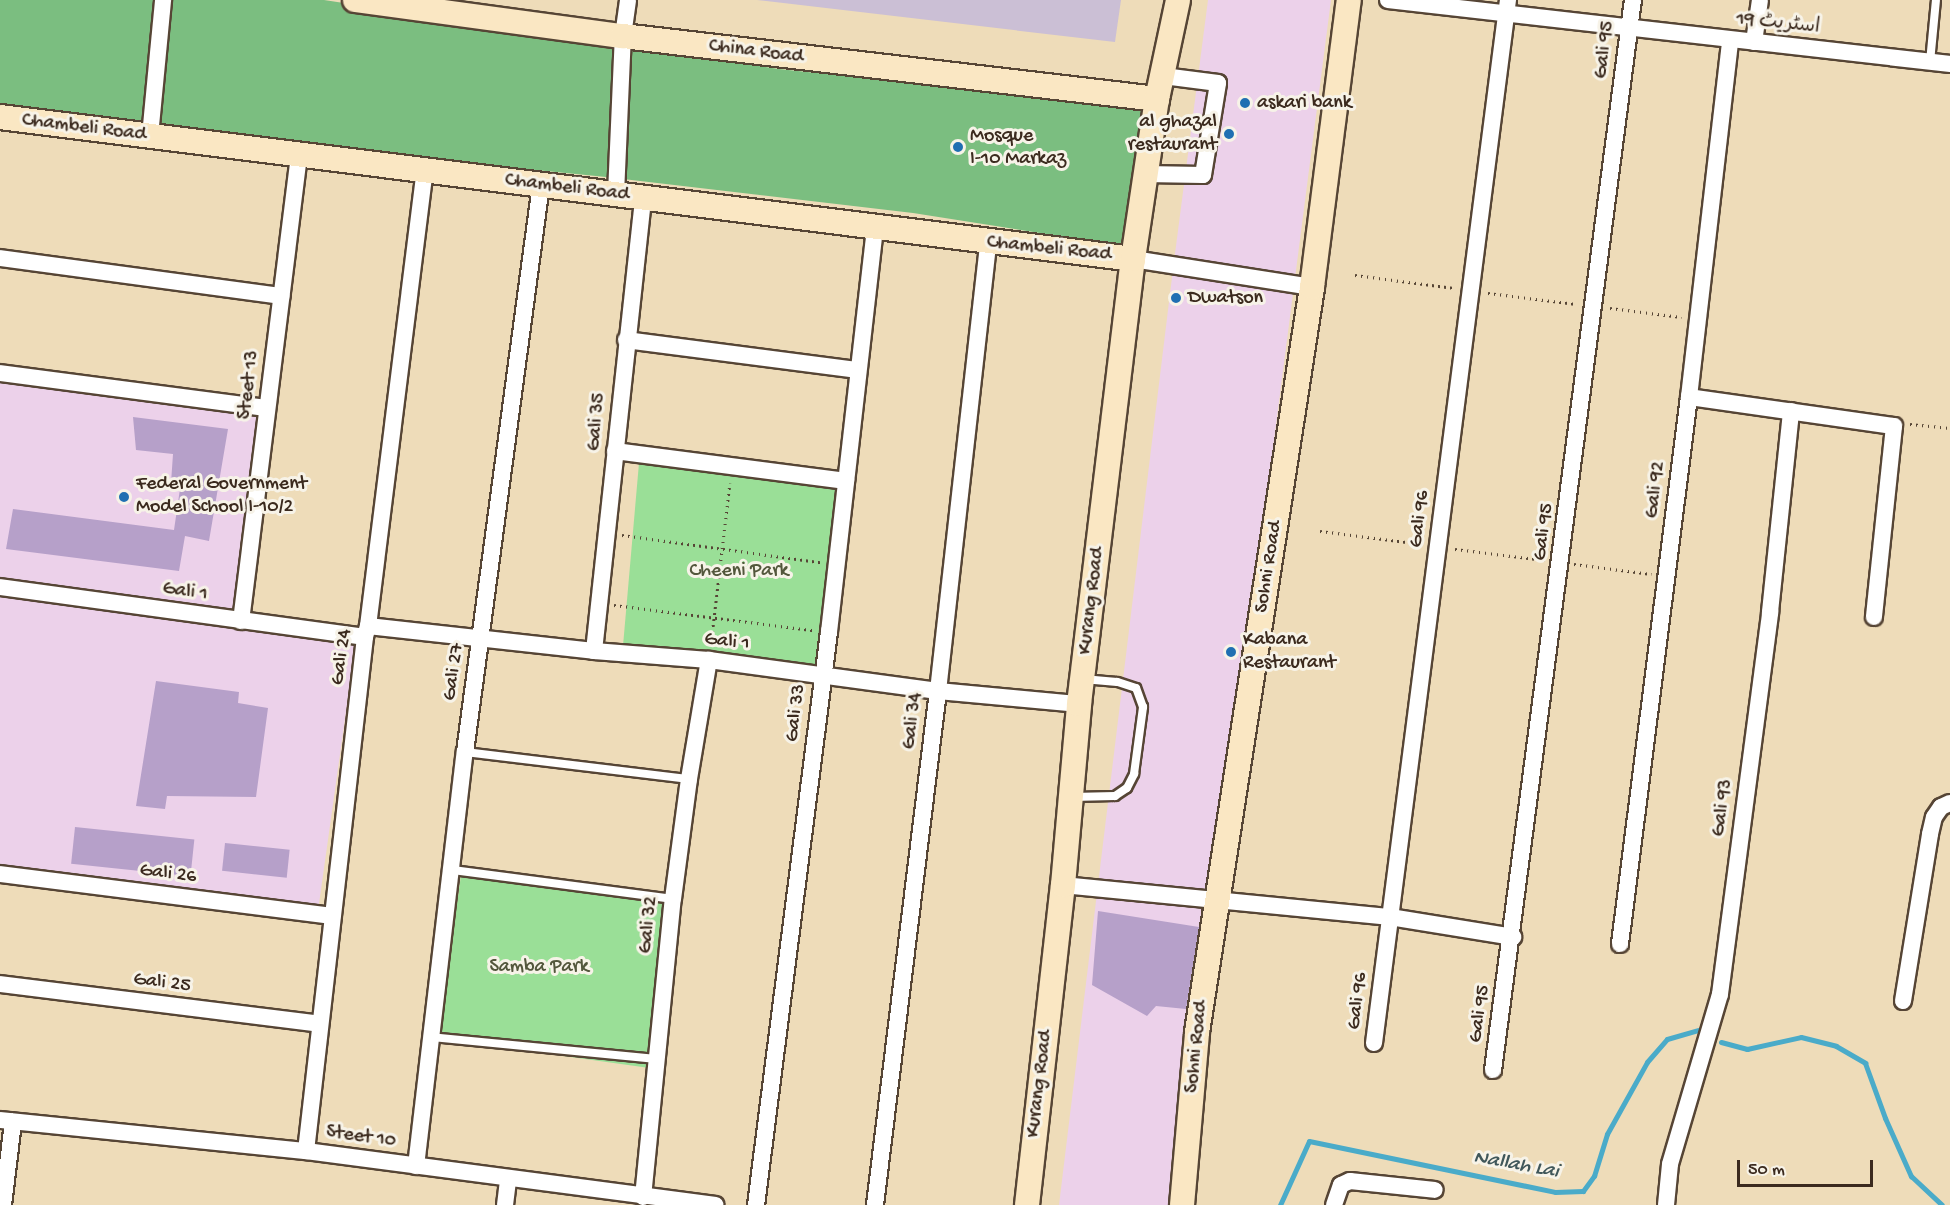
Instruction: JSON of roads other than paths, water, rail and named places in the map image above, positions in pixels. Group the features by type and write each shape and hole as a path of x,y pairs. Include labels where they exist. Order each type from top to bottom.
{"street":[{"path":"150,136 163,0"},
{"name":"China Road","path":"355,0 623,36 1157,99"},
{"path":"616,194 623,36 628,0"},
{"name":"Kurang Road","path":"1026,1205 1064,885 1079,704 1133,259 1157,99 1179,0"},
{"name":"Sohni Road","path":"1182,1205 1197,1032 1312,288 1348,0"},
{"name":"اسٹریٹ 19","path":"1388,0 1507,7 1629,28 1950,64"},
{"name":"Gali 95","path":"1493,1070 1513,937 1633,0"},
{"path":"1754,42 1760,0"},
{"name":"Gali 96","path":"1374,1043 1507,7"},
{"name":"Gali 92","path":"1620,944 1689,397 1730,40"},
{"path":"1145,174 1203,175 1218,83 1163,76"},
{"name":"Chambeli Road","path":"0,117 988,243 1133,259"},
{"name":"Steet 13","path":"241,621 299,155"},
{"name":"Gali 24","path":"306,1151 332,916 425,170"},
{"name":"Gali 27","path":"416,1166 453,870 465,752 541,185"},
{"name":"Gali 35","path":"594,651 643,198"},
{"name":"Gali 33","path":"756,1205 829,632 875,227"},
{"name":"Gali 34","path":"875,1205 938,691 988,243"},
{"path":"0,258 281,296"},
{"path":"1133,259 1312,288"},
{"path":"626,340 858,370"},
{"path":"0,374 266,408"},
{"path":"1689,397 1894,426 1874,617"},
{"name":"Gali 93","path":"1666,1205 1670,1164 1720,994 1770,612 1791,411"},
{"path":"615,451 846,481"},
{"name":"Gali 1","path":"0,587 241,621 480,639 709,660 938,691 1079,704"},
{"name":"Gali 32","path":"643,1197 655,1059 673,899 689,779 709,660"},
{"path":"1903,1001 1934,816 1941,807 1950,803"},
{"name":"Gali 26","path":"0,874 332,916"},
{"path":"1064,885 1217,902 1390,916 1513,937"},
{"name":"Gali 25","path":"0,984 320,1024"},
{"path":"3,1205 7,1121"},
{"name":"Steet 10","path":"7,1121 306,1151 508,1179 623,1199 643,1197 715,1205"},
{"path":"505,1205 508,1179"},
{"path":"1334,1205 1341,1185 1350,1181 1435,1190"}],"lane":[{"path":"1930,62 1936,0"},
{"path":"1071,797 1115,796 1127,788 1134,774 1138,757 1143,707 1136,688 1117,682 1082,679"},
{"path":"465,752 689,779"},
{"path":"453,870 673,899"},
{"path":"431,1037 655,1059"}],"waterway":[{"name":"Nallah Lai","path":"1280,1205 1309,1141 1555,1192 1583,1191 1594,1176 1607,1134 1647,1062 1667,1039 1698,1030"},
{"name":"Nallah Lai","path":"1721,1042 1747,1049 1801,1037 1836,1046 1865,1063 1885,1118 1911,1176 1942,1205"}],"place":[{"name":"askari bank","path":"1245,103"},
{"name":"al ghazal restaurant","path":"1229,134"},
{"name":"Mosque I-10 Markaz","path":"958,147"},
{"name":"Dwatson","path":"1176,298"},
{"name":"Federal Government Model School I-10/2","path":"124,497"},
{"name":"Kabana Restaurant","path":"1231,652"}],"park label":[{"name":"Cheeni Park","path":"739,571"},
{"name":"Samba Park","path":"539,967"}]}
